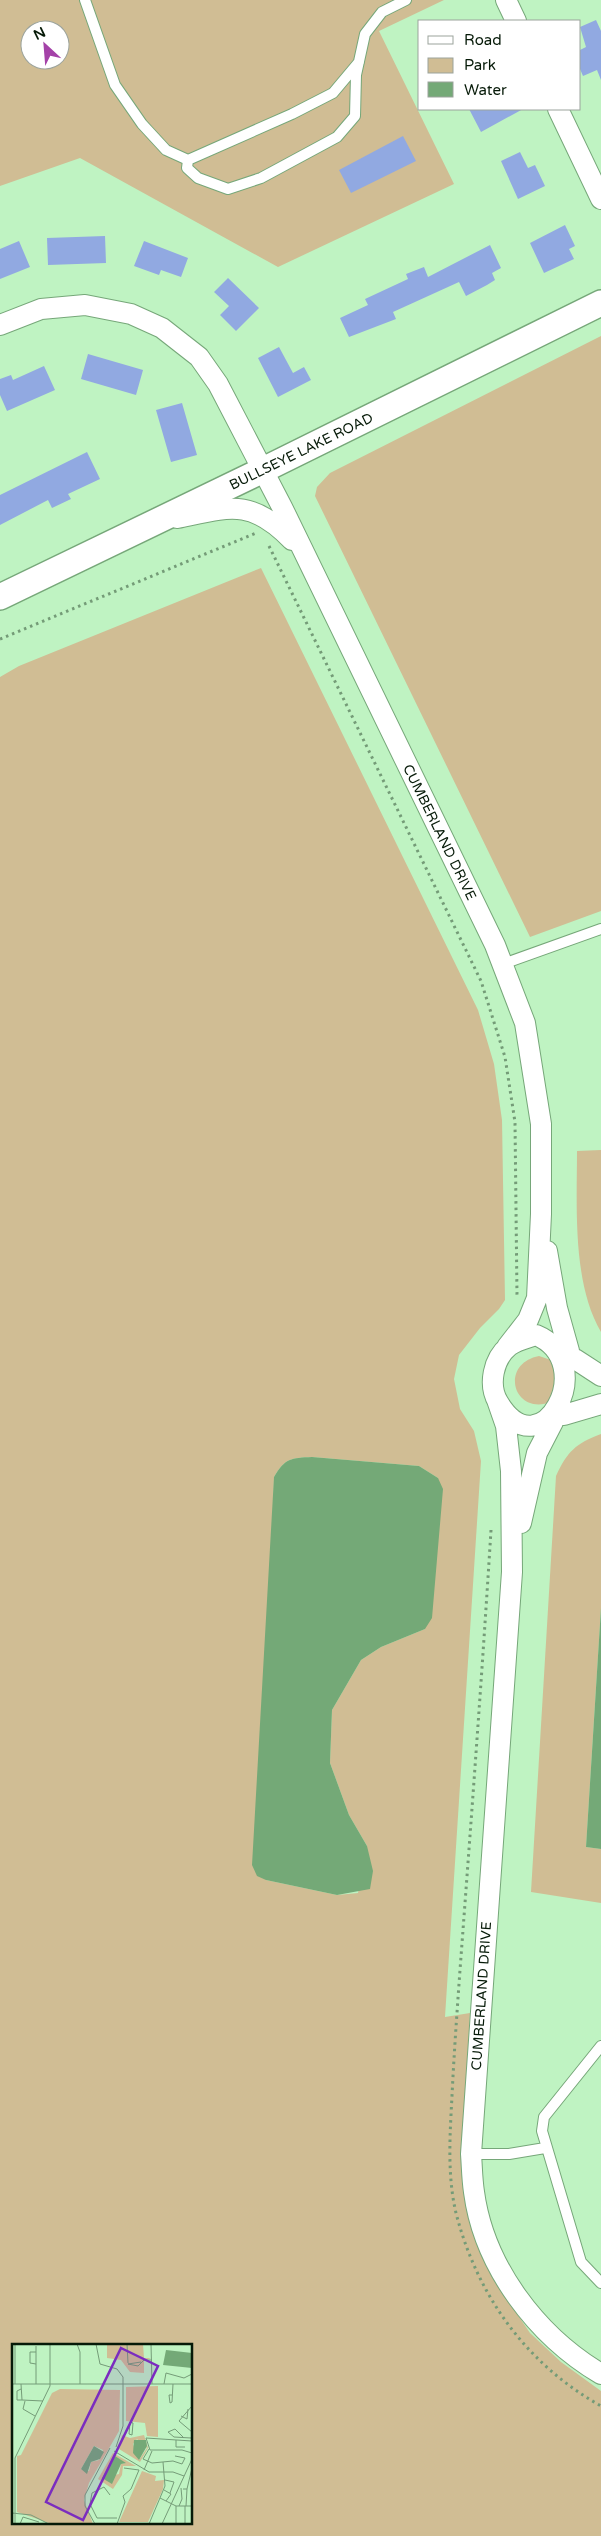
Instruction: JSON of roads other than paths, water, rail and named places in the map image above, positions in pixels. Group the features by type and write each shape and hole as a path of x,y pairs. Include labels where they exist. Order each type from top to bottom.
{"street":[{"path":"506,0 516,20"},
{"path":"558,110 601,199"},
{"name":"BULLSEYE LAKE ROAD","path":"0,597 601,303"},
{"name":"CUMBERLAND DRIVE","path":"0,326 41,310 86,305 132,314 162,328 188,347 210,371 228,401 304,552 496,945 526,1023 541,1124 541,1214 537,1298 528,1320 507,1347"},
{"path":"151,524 230,509 253,511 274,522 304,552"},
{"name":"CUMBERLAND DRIVE","path":"541,1214 556,1305 572,1355"},
{"path":"601,1376 572,1355 559,1342 536,1335 507,1347 498,1358 493,1372 493,1386 497,1400 505,1412 517,1421 541,1425 601,1404"},
{"path":"559,1418 575,1402 581,1386 580,1374 572,1355"},
{"name":"CUMBERLAND DRIVE","path":"497,1400 506,1426 512,1471 512,1572 471,2154 474,2194 485,2234 503,2274 521,2302 544,2331 581,2362 601,2374"},
{"name":"CUMBERLAND DRIVE","path":"512,1572 525,1499 536,1453 559,1418"}],"lane":[{"path":"85,0 115,85 142,124 166,150 188,160 292,114 333,93 359,62"},
{"path":"188,160 187,168 198,178 228,189 261,178 337,137 355,116 356,75 365,34 382,12 406,0"},
{"path":"503,964 601,929"},
{"path":"601,2046 544,2116 542,2131 545,2148 581,2262 601,2283"},
{"path":"471,2154 509,2154 545,2148"}],"water":[{"path":"312,1457 419,1466 438,1478 443,1489 432,1618 425,1629 381,1647 361,1660 332,1710 330,1763 349,1815 367,1846 373,1871 370,1889 337,1895 266,1880 257,1876 252,1865 274,1477 289,1460"},
{"path":"601,1608 601,1849 586,1847"}]}
